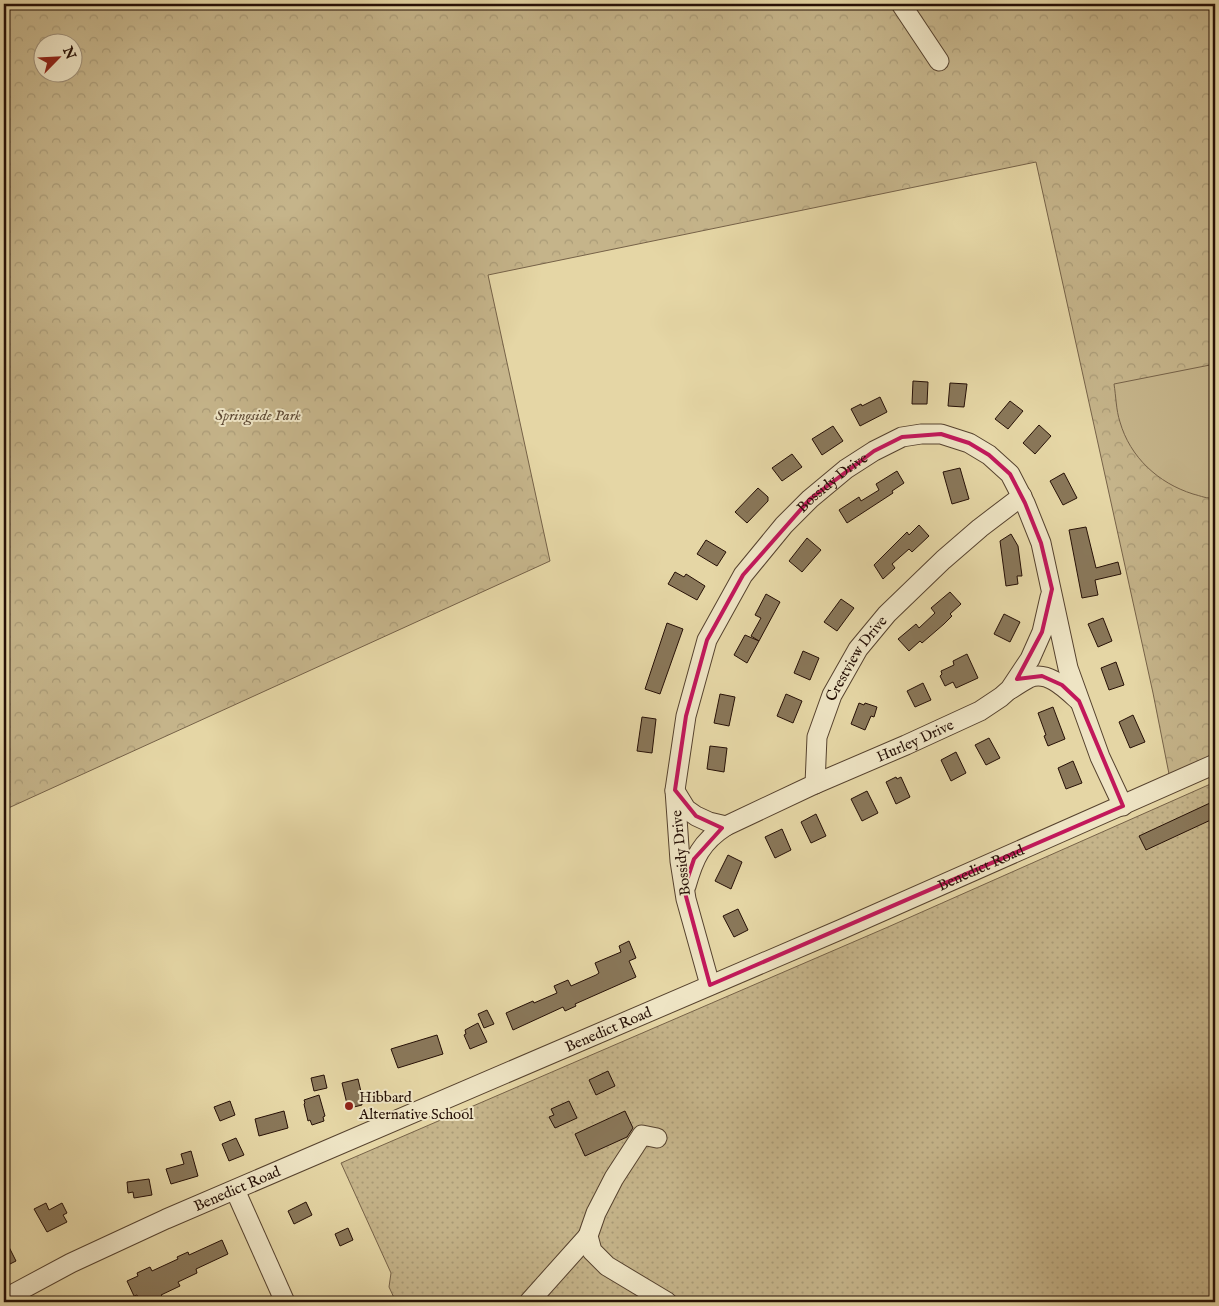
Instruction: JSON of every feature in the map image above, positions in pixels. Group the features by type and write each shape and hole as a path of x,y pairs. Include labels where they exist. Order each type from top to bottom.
{"street":[{"path":"902,4 940,61"},
{"name":"Bossidy Drive","path":"710,985 684,889 675,790 686,716 708,640 743,575 784,525 810,499 846,469 874,451 902,437 921,434 941,434 969,443 989,455 1010,474 1022,496 1041,543 1068,668 1100,757 1122,806"},
{"name":"Crestview Drive","path":"815,784 818,737 832,694 858,649 887,614 943,560 980,528 1022,496"},
{"name":"Hurley Drive","path":"1010,689 1030,659 1042,632 1052,588"},
{"name":"Hurley Drive","path":"815,784 906,746 980,711 1030,677 1042,676 1062,685 1079,701"},
{"name":"Benedict Road","path":"4,1299 71,1263 235,1190 1215,764"},
{"path":"684,889 694,859 709,839 726,826 815,784"},
{"path":"675,790 686,808 696,816 709,822 726,826"},
{"path":"529,1302 588,1236 596,1213 614,1178 642,1135 657,1138"},
{"path":"235,1190 285,1302"},
{"path":"588,1236 592,1251 607,1266 667,1302"}],"highlighted area":[{"path":"941,434 969,443 989,455 1010,474 1025,503 1041,543 1052,589 1042,632 1017,679 1042,676 1062,685 1079,701 1123,806 710,985 684,889 694,859 722,828 696,816 675,790 686,716 707,640 743,575 810,499 874,451 902,437"}],"green space":[{"name":"Springside Park","path":"4,4 1215,4 1215,764 1171,784 1153,693 1036,162 488,275 550,561 4,810"},
{"path":"1215,364 1215,498 1212,498 1193,494 1168,483 1157,476 1138,457 1120,422 1114,384"},
{"path":"1215,782 1215,1302 396,1302 389,1287 391,1273 341,1163 888,927"}],"building":[{"path":"913,381 928,382 927,404 912,404"},
{"path":"950,383 967,384 964,407 948,406"},
{"path":"880,397 887,412 860,426 851,409"},
{"path":"1010,401 1023,411 1008,429 995,419"},
{"path":"1039,425 1051,436 1035,454 1023,443"},
{"path":"833,426 843,441 822,455 812,439"},
{"path":"792,454 802,467 782,481 772,468"},
{"path":"960,468 969,499 952,504 943,472"},
{"path":"897,471 904,483 892,491 893,493 847,523 839,510 859,497 861,501 879,490 876,484"},
{"path":"1064,473 1077,498 1063,505 1050,481"},
{"path":"758,488 768,497 768,501 747,523 735,512"},
{"path":"919,525 929,536 912,552 909,549 892,564 895,568 883,579 874,565 907,532 909,535"},
{"path":"1086,527 1096,568 1118,562 1121,574 1095,580 1098,595 1082,598 1069,530"},
{"path":"1011,534 1018,546 1022,576 1017,576 1018,584 1006,586 1000,541"},
{"path":"807,538 821,550 802,572 789,561"},
{"path":"706,540 726,552 717,566 697,554"},
{"path":"675,572 684,577 686,574 705,586 697,600 668,584"},
{"path":"950,592 961,604 950,614 952,616 944,624 922,643 920,641 909,651 898,639 916,624 919,628 935,613 931,608"},
{"path":"766,594 780,602 759,641 751,636 761,618 755,615"},
{"path":"841,599 854,608 837,631 824,622"},
{"path":"1004,614 1020,622 1010,642 994,634"},
{"path":"1103,618 1112,641 1098,647 1088,624"},
{"path":"667,623 683,629 660,694 645,689"},
{"path":"745,635 759,641 747,663 734,655"},
{"path":"803,651 819,658 810,680 794,673"},
{"path":"967,654 978,678 956,688 953,682 945,686 940,676 942,674 941,671 954,665 953,661"},
{"path":"1116,662 1124,685 1109,690 1101,668"},
{"path":"923,683 931,700 915,707 907,691"},
{"path":"720,694 735,697 729,726 714,723"},
{"path":"786,694 802,701 793,723 777,716"},
{"path":"859,703 877,707 874,717 871,716 865,730 851,724"},
{"path":"1053,707 1065,739 1048,746 1038,713"},
{"path":"1133,715 1145,742 1130,748 1119,722"},
{"path":"642,717 656,719 652,753 637,751"},
{"path":"989,738 1000,758 986,765 975,745"},
{"path":"710,746 727,748 724,772 707,769"},
{"path":"956,752 966,773 951,781 941,760"},
{"path":"1073,761 1082,783 1066,789 1058,768"},
{"path":"896,777 897,779 901,777 910,797 896,804 886,782"},
{"path":"867,791 878,813 862,821 851,799"},
{"path":"1210,803 1215,813 1215,818 1146,850 1139,836"},
{"path":"816,814 826,836 811,843 801,822"},
{"path":"782,829 791,850 775,858 765,837"},
{"path":"728,855 742,862 731,889 715,881"},
{"path":"738,909 748,930 734,937 723,916"},
{"path":"629,941 636,958 629,961 636,977 575,1004 576,1006 565,1011 563,1007 513,1030 506,1013 557,993 554,986 568,980 571,986 596,975 599,973 595,963 621,952 619,946"},
{"path":"487,1010 494,1024 484,1028 478,1014"},
{"path":"478,1023 487,1042 470,1049 464,1035 466,1034 465,1030"},
{"path":"437,1035 443,1054 398,1068 391,1049"},
{"path":"608,1071 615,1086 596,1095 589,1080"},
{"path":"324,1075 327,1088 314,1091 311,1078"},
{"path":"358,1079 363,1100 361,1100 362,1105 350,1108 349,1103 347,1104 342,1083"},
{"path":"319,1095 325,1116 323,1117 324,1121 312,1125 310,1120 308,1121 304,1100"},
{"path":"230,1101 235,1115 220,1121 214,1107"},
{"path":"569,1101 577,1118 555,1128 549,1117 554,1115 551,1109"},
{"path":"284,1111 288,1128 259,1136 255,1119"},
{"path":"625,1111 633,1128 627,1137 585,1156 575,1134"},
{"path":"236,1138 244,1155 229,1161 222,1144"},
{"path":"191,1151 198,1176 171,1184 166,1169 184,1164 181,1154"},
{"path":"149,1179 152,1195 134,1198 133,1192 128,1193 127,1182"},
{"path":"306,1202 312,1215 294,1224 288,1211"},
{"path":"46,1203 49,1210 62,1203 67,1213 63,1215 67,1222 47,1232 34,1209"},
{"path":"348,1228 353,1240 340,1246 335,1234"},
{"path":"4,1237 16,1261 4,1267"},
{"path":"222,1240 228,1254 196,1269 197,1273 178,1282 180,1286 149,1302 141,1302 137,1295 134,1296 127,1281 138,1276 137,1273 150,1267 152,1271 178,1259 177,1257 188,1252 189,1255"}],"place":[{"name":"Hibbard Alternative School","path":"349,1106"}]}
